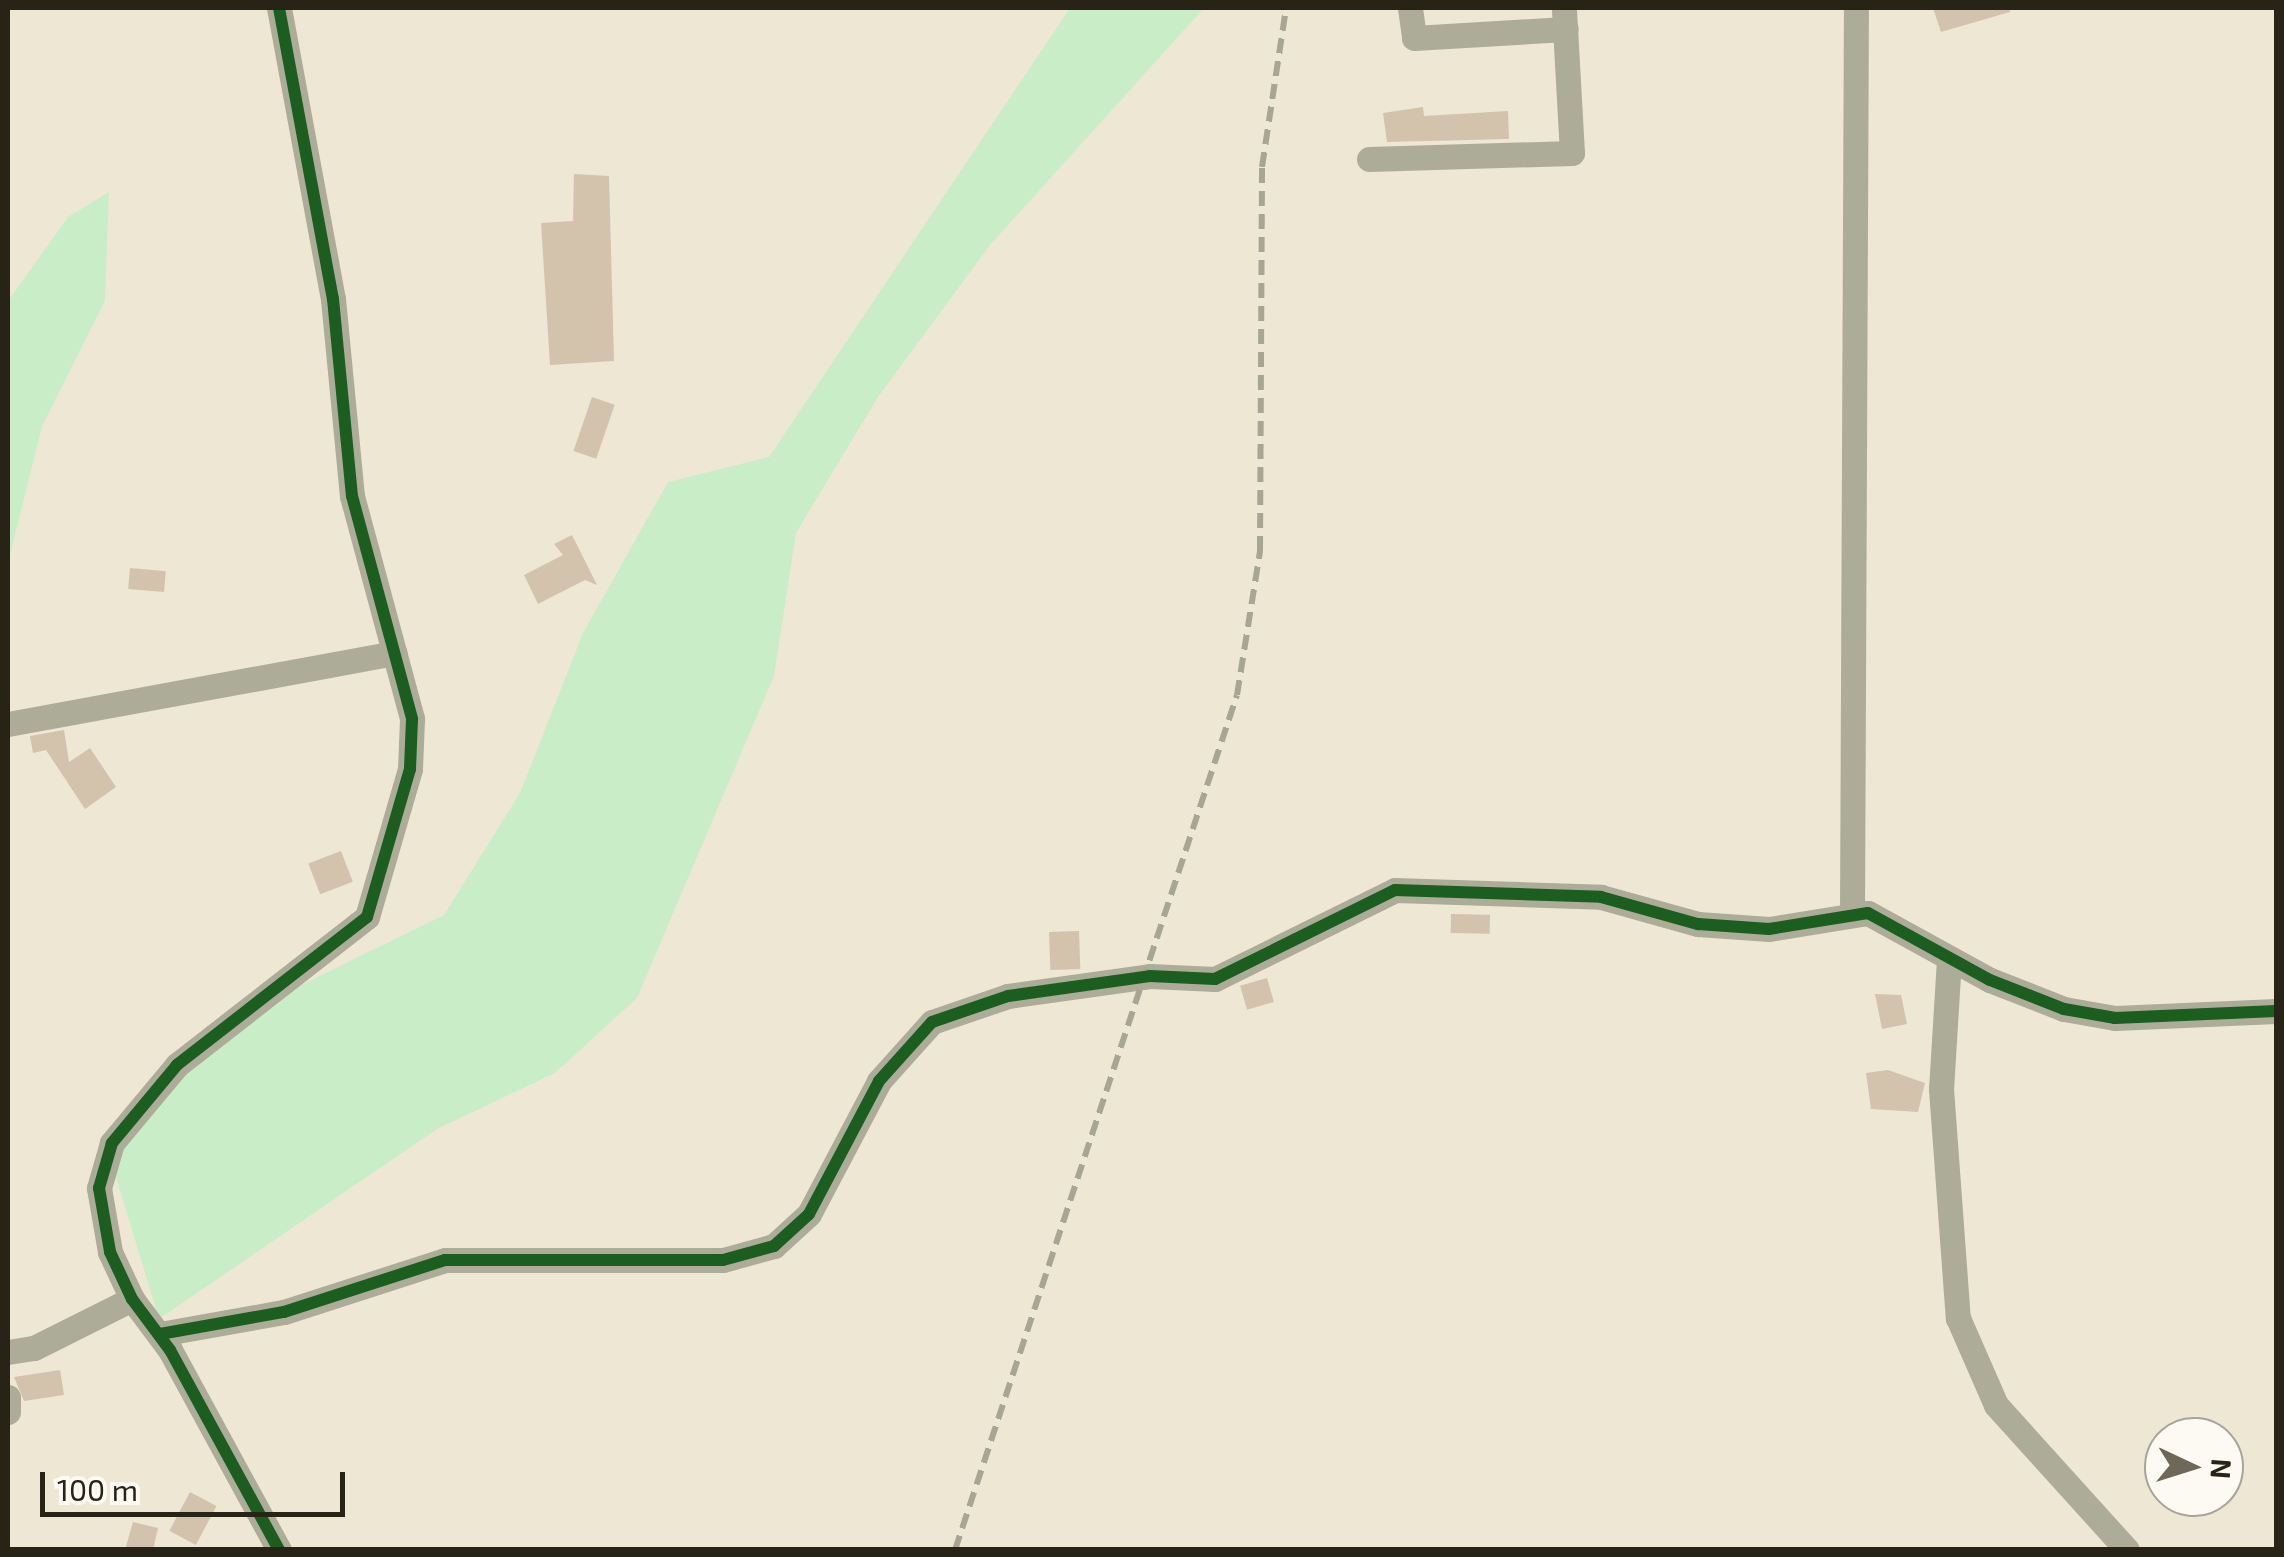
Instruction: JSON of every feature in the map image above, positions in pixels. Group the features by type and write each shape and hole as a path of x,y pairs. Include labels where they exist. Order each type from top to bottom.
{"street":[{"path":"278,8 333,298 352,496 412,719 410,769 367,917 177,1065 112,1143 101,1218 132,1300 160,1334 279,1550"},
{"path":"1369,159 1572,153 1565,18 1414,38 1410,8"},
{"path":"1852,914 1856,8"},
{"path":"8,724 395,653"},
{"path":"160,1334 284,1312 445,1260 723,1260 774,1246 808,1214 879,1082 932,1022 1008,996 1150,976 1215,980 1378,893 1601,897 1698,924 1769,928 1868,912 1949,959 2064,1009 2115,1018 2276,1011"},
{"path":"1949,959 1942,1108 1958,1318 1996,1405 2127,1550"},
{"path":"8,1352 34,1348 132,1300"},
{"path":"8,1398 8,1412"}],"green space":[{"path":"1070,8 1204,8 990,245 878,397 796,533 774,676 637,998 555,1073 437,1129 159,1319 109,1154 246,1012 444,915 520,793 583,633 668,482 769,457"},
{"path":"109,192 105,301 42,426 8,563 8,301 68,217"}],"building":[{"path":"1933,8 2009,8 2010,12 1941,32"},
{"path":"1423,107 1424,116 1508,111 1509,139 1387,142 1383,113"},
{"path":"574,174 609,176 614,361 550,365 541,223 573,221"},
{"path":"592,397 615,405 596,459 573,451"},
{"path":"572,535 597,585 585,580 538,604 524,575 563,555 554,544"},
{"path":"130,568 166,571 164,592 128,589"},
{"path":"64,730 69,762 90,748 116,787 85,809 46,750 33,753 30,736"},
{"path":"341,851 353,882 320,894 308,864"},
{"path":"1451,914 1490,915 1490,934 1451,933"},
{"path":"1079,931 1080,969 1050,970 1049,932"},
{"path":"1267,978 1274,1002 1247,1010 1240,986"},
{"path":"1875,994 1901,995 1907,1024 1882,1029"},
{"path":"1888,1070 1925,1083 1918,1112 1871,1109 1866,1073"},
{"path":"60,1370 64,1395 24,1401 14,1377"},
{"path":"190,1492 216,1506 196,1545 169,1531"},
{"path":"133,1522 158,1528 153,1550 125,1550"}],"railway":[{"path":"955,1550 1237,695 1260,551 1262,167 1286,8"}],"cycle path":[{"path":"279,8 333,299 352,496 412,719 410,769 367,917 177,1065 112,1143 99,1188 110,1252 132,1299 170,1350 279,1550"},
{"path":"160,1334 284,1312 445,1260 723,1260 774,1246 809,1214 879,1081 932,1022 1008,996 1150,976 1215,979 1395,890 1601,897 1698,924 1769,929 1868,913 1990,980 2064,1009 2115,1018 2276,1011"}]}
